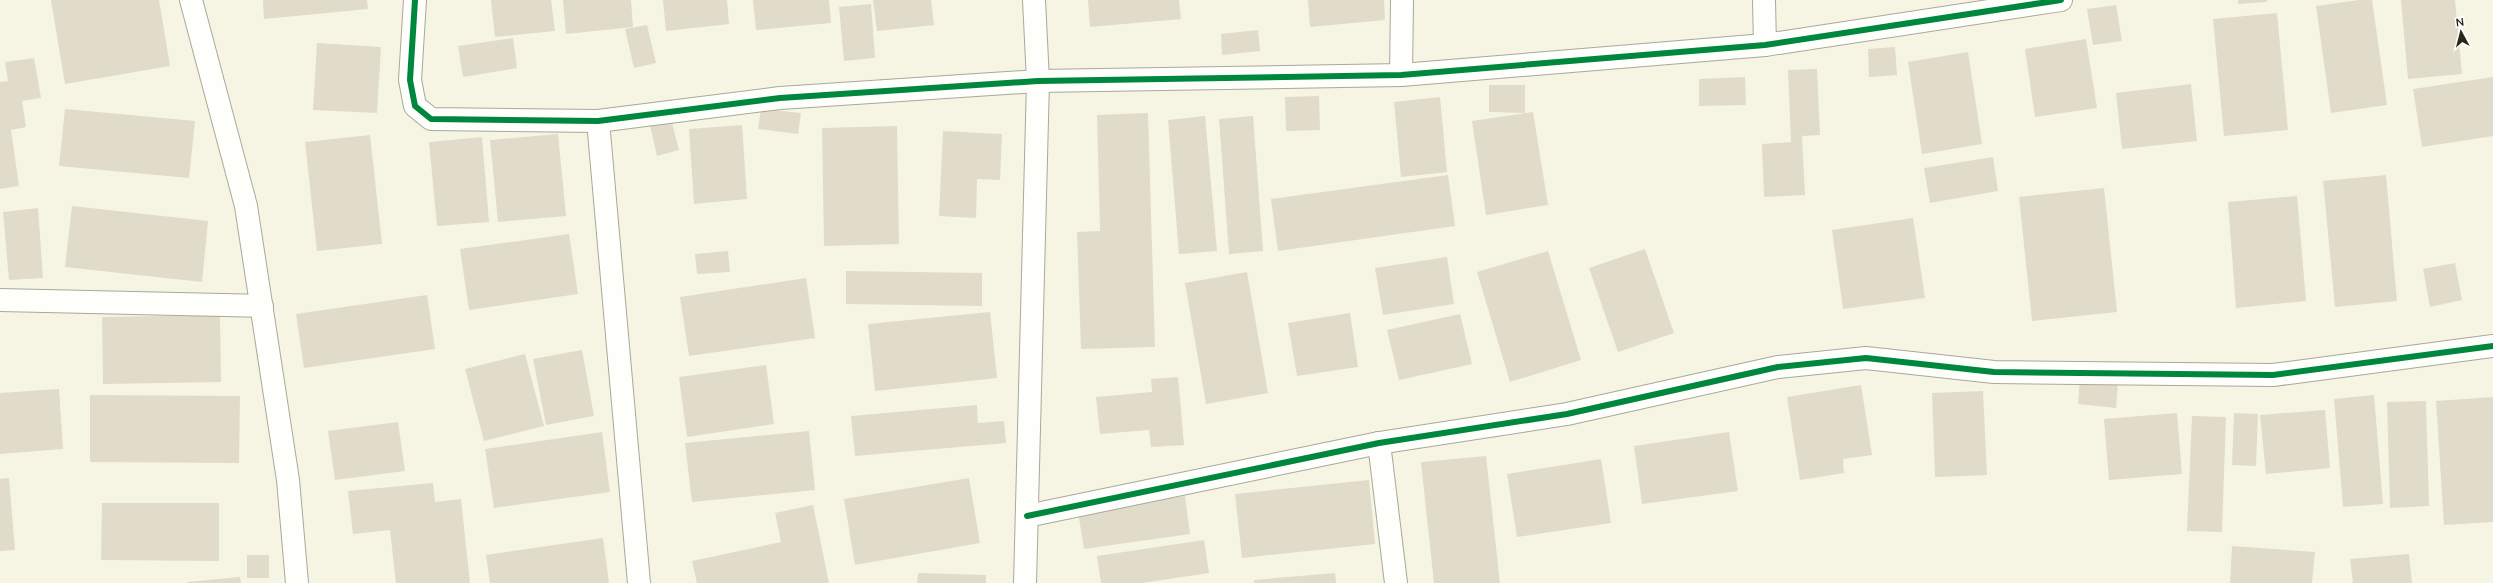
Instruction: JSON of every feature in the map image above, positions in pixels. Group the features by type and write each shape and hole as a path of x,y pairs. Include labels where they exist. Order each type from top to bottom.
{"street":[{"path":"191,0 246,206 288,480 296,583"},
{"path":"415,0 410,80 414,106 431,119 598,121 780,98 1038,81 1401,76 1765,45 2061,0"},
{"path":"1025,583 1038,81 1034,0"},
{"path":"1401,76 1402,0"},
{"path":"1764,0 1765,45"},
{"path":"598,121 639,583"},
{"path":"0,300 262,306"},
{"path":"1027,516 1379,443 1567,414 1778,367 1866,358 1994,372 2273,375 2493,346"},
{"path":"1379,443 1396,583"}],"building":[{"path":"51,0 159,0 170,66 65,84"},
{"path":"263,0 367,0 368,9 264,19"},
{"path":"491,0 551,0 555,31 495,37"},
{"path":"563,0 631,0 633,27 566,34"},
{"path":"663,0 727,0 729,24 666,31"},
{"path":"753,0 829,0 831,23 756,30"},
{"path":"873,0 931,0 934,25 877,31"},
{"path":"1088,0 1179,0 1181,19 1090,27"},
{"path":"1308,0 1384,0 1385,20 1310,27"},
{"path":"2238,0 2267,0 2267,2 2238,4"},
{"path":"2359,0 2372,0 2387,105 2331,113 2316,6"},
{"path":"2401,0 2455,0 2462,74 2408,79"},
{"path":"871,4 875,58 844,61 839,7"},
{"path":"2116,5 2122,41 2093,45 2087,9"},
{"path":"2277,13 2288,130 2224,136 2213,19"},
{"path":"647,25 656,63 634,68 625,29"},
{"path":"1258,30 1260,51 1222,55 1221,34"},
{"path":"513,38 517,68 463,77 458,46"},
{"path":"2086,39 2097,108 2035,117 2025,49"},
{"path":"317,43 381,47 377,113 313,110"},
{"path":"1895,47 1897,75 1869,77 1868,49"},
{"path":"1968,52 1982,144 1922,154 1908,62"},
{"path":"34,58 41,98 22,101 26,127 11,130 19,186 0,189 0,82 8,81 5,62"},
{"path":"1817,69 1820,135 1802,136 1805,195 1764,197 1762,144 1791,142 1788,70"},
{"path":"1745,77 1746,105 1699,106 1699,79"},
{"path":"2493,77 2493,136 2422,147 2413,89"},
{"path":"2191,84 2197,141 2122,149 2116,93"},
{"path":"1489,85 1525,85 1525,113 1489,112"},
{"path":"1319,96 1320,130 1286,131 1285,97"},
{"path":"1440,97 1447,172 1401,177 1394,102"},
{"path":"65,109 195,121 189,178 59,166"},
{"path":"761,109 801,113 798,134 758,129"},
{"path":"1533,112 1548,205 1486,215 1472,121"},
{"path":"1148,113 1155,347 1081,349 1077,232 1100,231 1097,115"},
{"path":"1205,116 1217,251 1179,254 1168,120"},
{"path":"1253,116 1263,251 1229,254 1219,119"},
{"path":"671,119 679,150 657,156 650,125"},
{"path":"742,125 747,199 694,204 689,129"},
{"path":"897,126 899,244 824,246 822,128"},
{"path":"943,131 1002,134 1000,180 977,179 976,218 939,216"},
{"path":"558,134 566,216 498,222 490,140"},
{"path":"370,135 382,244 317,251 305,142"},
{"path":"482,137 489,222 437,226 429,142"},
{"path":"1993,157 1998,191 1930,203 1924,168"},
{"path":"1448,175 1455,226 1278,251 1271,199"},
{"path":"2386,175 2397,301 2335,307 2323,181"},
{"path":"2104,188 2117,312 2032,321 2019,197"},
{"path":"2297,196 2306,301 2236,308 2228,202"},
{"path":"72,206 208,221 202,282 65,267"},
{"path":"38,208 43,278 9,280 3,212"},
{"path":"1913,218 1925,298 1843,309 1832,230"},
{"path":"569,234 578,294 469,310 460,249"},
{"path":"1645,249 1674,333 1618,352 1589,268"},
{"path":"728,251 730,272 697,274 695,254"},
{"path":"1548,251 1581,360 1510,382 1477,272"},
{"path":"1447,257 1454,304 1383,315 1375,268"},
{"path":"2455,263 2462,300 2430,307 2423,269"},
{"path":"846,271 982,273 982,306 846,304"},
{"path":"1247,272 1268,393 1206,404 1185,283"},
{"path":"806,278 815,338 689,356 680,297"},
{"path":"427,295 435,349 304,368 296,314"},
{"path":"990,312 997,378 875,391 868,324"},
{"path":"1350,313 1358,367 1297,376 1288,323"},
{"path":"1460,314 1472,364 1399,380 1387,330"},
{"path":"220,315 221,382 103,384 102,317"},
{"path":"582,350 594,416 546,425 533,359"},
{"path":"525,354 544,426 484,441 465,369"},
{"path":"766,365 774,424 687,437 679,377"},
{"path":"1178,377 1184,445 1151,447 1149,430 1100,434 1096,397 1152,392 1151,379"},
{"path":"2080,379 2118,383 2116,408 2078,404"},
{"path":"1861,385 1872,455 1843,459 1844,473 1800,480 1787,397"},
{"path":"59,389 63,449 0,454 0,393"},
{"path":"1983,391 1987,475 1935,477 1932,393"},
{"path":"90,395 240,396 239,463 90,462"},
{"path":"2374,395 2383,504 2343,507 2334,399"},
{"path":"2493,397 2493,522 2444,525 2436,401"},
{"path":"2426,401 2429,506 2390,508 2387,402"},
{"path":"977,405 978,423 1004,421 1006,443 855,456 851,416"},
{"path":"2325,410 2330,468 2266,474 2260,415"},
{"path":"2177,413 2182,474 2109,480 2104,419"},
{"path":"2234,413 2258,414 2256,466 2232,465"},
{"path":"2192,416 2226,417 2222,532 2187,531"},
{"path":"398,422 405,471 335,480 328,431"},
{"path":"809,431 815,490 692,502 685,443"},
{"path":"602,432 610,492 494,508 485,449"},
{"path":"1729,432 1738,491 1642,504 1634,446"},
{"path":"1486,456 1500,583 1434,583 1421,462"},
{"path":"1601,459 1611,523 1517,537 1507,474"},
{"path":"9,478 15,550 0,551 0,479"},
{"path":"969,478 980,543 855,565 844,499"},
{"path":"1369,480 1375,544 1242,558 1235,494"},
{"path":"433,483 435,502 461,499 470,583 396,583 390,530 353,534 348,491"},
{"path":"1185,496 1190,534 1084,549 1078,512"},
{"path":"102,503 219,503 219,561 101,560"},
{"path":"813,505 829,583 697,583 692,561 781,542 775,513"},
{"path":"603,538 609,583 490,583 486,555"},
{"path":"1204,540 1209,573 1142,583 1101,583 1097,556"},
{"path":"2232,546 2315,552 2312,583 2230,583"},
{"path":"2409,554 2412,583 2353,583 2350,559"},
{"path":"247,555 269,555 269,578 247,578"},
{"path":"918,573 986,575 986,583 917,583"},
{"path":"1335,573 1336,583 1254,583 1254,580"},
{"path":"240,577 241,583 187,583 187,582"}],"cycle path":[{"path":"415,0 410,80 415,106 431,119 598,121 780,98 1038,81 1401,75 1765,45 2061,0"},
{"path":"1027,516 1379,443 1567,414 1778,367 1866,358 1994,372 2273,375 2493,346"}]}
